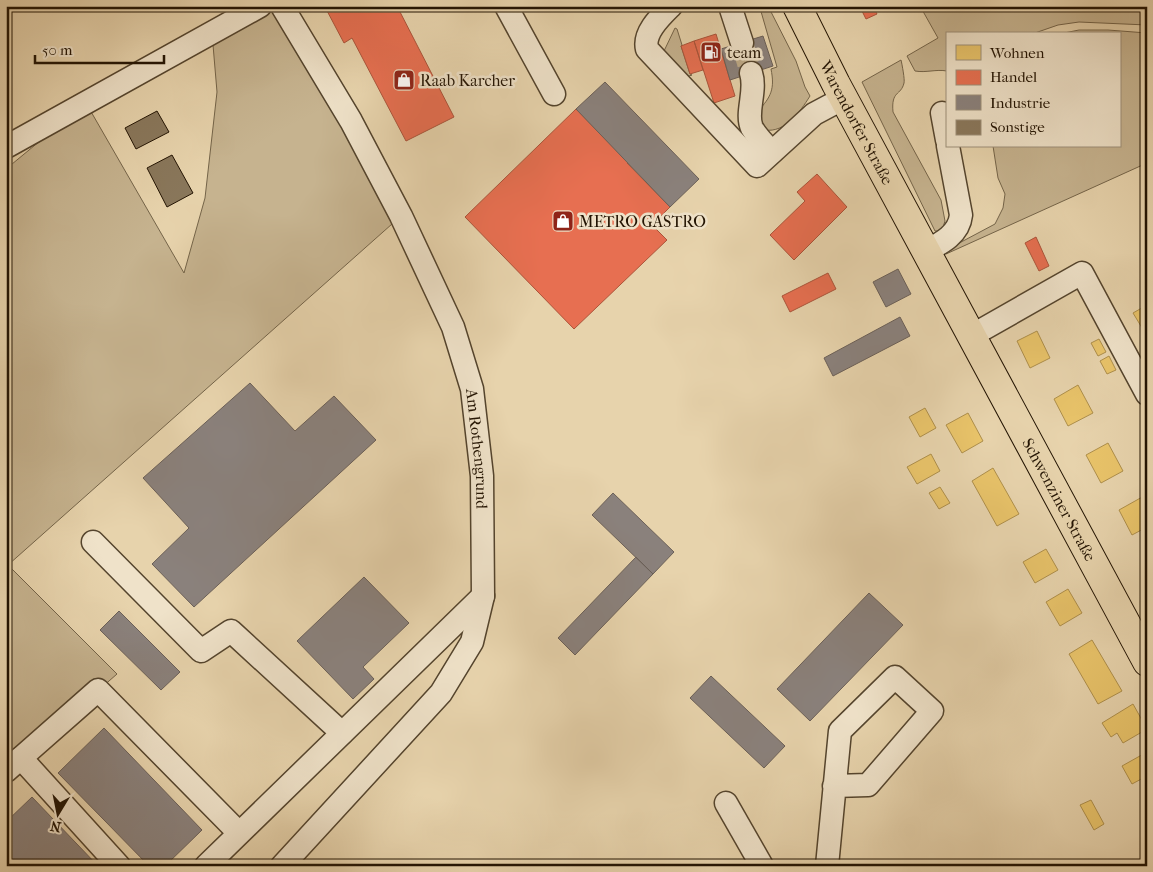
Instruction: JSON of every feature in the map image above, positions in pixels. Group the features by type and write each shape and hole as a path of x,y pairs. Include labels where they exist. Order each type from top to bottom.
{"main road":[{"name":"Warendorfer Straße","path":"797,6 923,245"},
{"name":"Schwenziner Straße","path":"923,245 1147,662"}],"street":[{"path":"6,147 260,6"},
{"name":"Am Rothengrund","path":"282,6 351,121 401,216 453,327 472,390 482,476 483,596 472,642 441,693 282,866"},
{"path":"506,6 554,94"},
{"path":"670,6 647,36 647,49 757,166 814,114 844,98"},
{"path":"730,6 742,43"},
{"path":"751,73 754,87 750,110 752,127 772,152"},
{"path":"942,113 946,135"},
{"path":"923,245 937,245 953,234 960,221 961,215 948,148"},
{"path":"971,336 1082,273 1147,394"},
{"path":"93,542 200,651 231,631 342,733"},
{"path":"206,866 483,596"},
{"path":"827,866 834,786 840,731 895,677 932,711 868,785 834,786"},
{"path":"119,866 14,764 98,690 239,833"},
{"path":"726,803 762,866"}],"shaded area":[{"path":"260,6 281,6 401,216 8,565 117,674 6,771 6,169 86,103 184,273 205,198 217,92 212,33"},
{"path":"751,6 768,6 796,61 810,96 791,120 785,125 772,130 765,130 758,111 771,92 771,69 777,67 760,8 752,10"},
{"path":"920,6 1147,6 1147,25 1079,22 1058,25 1038,32 946,32 946,71 915,71 907,56 938,38"},
{"path":"675,28 677,29 690,74 692,75 686,77 664,51"},
{"path":"1108,30 1147,33 1147,163 946,254 948,249 995,224 1003,208 1005,194 998,178 993,148 1120,148 1120,32 1069,32"},
{"path":"901,60 904,83 893,100 893,112 941,200 945,221 943,227 938,231 935,231 862,82"}],"building: Wohnen":[{"path":"1147,305 1147,336 1133,313"},
{"path":"1037,331 1050,358 1030,368 1017,341"},
{"path":"1099,339 1106,352 1098,356 1091,343"},
{"path":"1109,356 1116,370 1107,374 1100,361"},
{"path":"1078,385 1093,413 1068,426 1054,399"},
{"path":"925,408 936,428 920,437 909,417"},
{"path":"968,413 983,441 962,453 946,425"},
{"path":"1108,443 1123,471 1101,483 1086,455"},
{"path":"931,454 940,471 917,484 907,467"},
{"path":"993,468 1019,514 997,526 972,481"},
{"path":"940,487 950,503 939,509 929,493"},
{"path":"1144,496 1147,502 1147,527 1132,535 1119,510"},
{"path":"1046,549 1058,570 1035,583 1023,562"},
{"path":"1068,589 1082,613 1060,626 1046,602"},
{"path":"1092,640 1122,691 1098,704 1069,654"},
{"path":"1133,704 1147,729 1123,743 1117,733 1111,737 1102,723"},
{"path":"1147,752 1147,781 1145,777 1132,784 1122,766"},
{"path":"1091,800 1104,824 1094,830 1080,805"}],"building: Handel":[{"name":"Raab Karcher","path":"406,6 399,10 454,117 406,141 352,38 344,43 325,7"},
{"path":"866,6 873,6 877,14 866,19 861,9"},
{"path":"716,34 735,96 714,103 694,41"},
{"path":"694,41 703,70 690,74 681,46"},
{"name":"METRO GASTRO","path":"576,109 617,151 624,145 634,156 627,163 670,207 652,225 667,240 574,329 465,217"},
{"path":"817,174 847,207 794,260 770,235 805,201 797,192"},
{"path":"1036,237 1049,266 1039,271 1025,243"},
{"path":"828,273 836,289 790,312 782,296"}],"building: Industrie":[{"path":"763,36 773,66 730,80 721,49"},
{"path":"605,82 699,179 670,207 576,109"},
{"path":"898,269 911,294 886,307 873,282"},
{"path":"900,317 910,336 833,376 824,358"},
{"path":"250,383 295,431 334,396 376,440 194,607 152,564 189,528 143,478"},
{"path":"613,493 674,552 653,574 592,515"},
{"path":"636,557 653,574 575,655 558,638"},
{"path":"364,577 409,623 363,667 374,679 353,699 297,641"},
{"path":"869,593 903,625 810,721 777,689"},
{"path":"119,611 180,672 161,690 100,630"},
{"path":"711,676 785,746 764,768 690,698"},
{"path":"104,728 202,830 165,866 149,866 58,773"},
{"path":"32,797 98,866 12,866 6,860 6,822"}],"building: Sonstige":[{"path":"157,111 169,132 136,149 125,128"},
{"path":"172,155 193,193 167,207 147,168"}],"tunnel":[{"path":"742,43 751,73"}],"place":[{"name":"team","path":"711,52"},
{"name":"Raab Karcher","path":"404,80"},
{"name":"METRO GASTRO","path":"563,221"}]}
